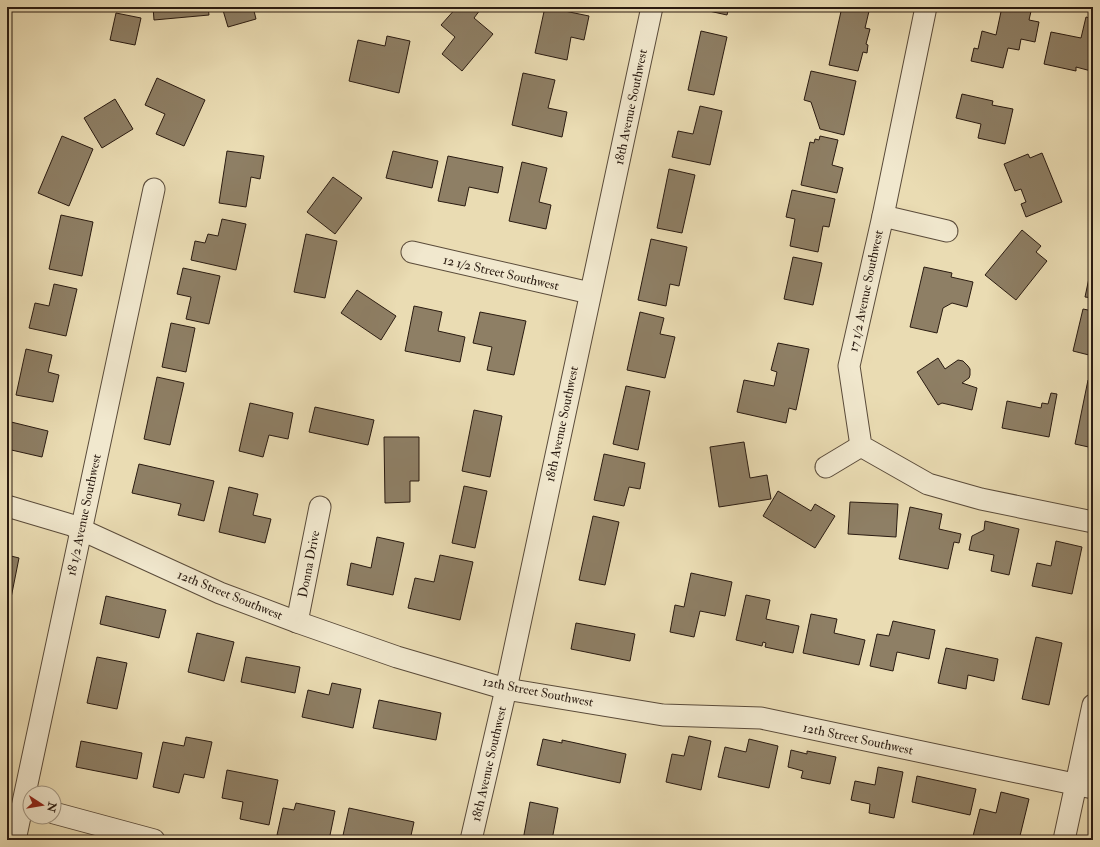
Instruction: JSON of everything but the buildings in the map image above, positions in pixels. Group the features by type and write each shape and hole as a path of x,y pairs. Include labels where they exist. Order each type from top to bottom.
{"street":[{"name":"18th Avenue Southwest","path":"471,840 506,689 652,7"},
{"name":"17 1/2 Avenue Southwest","path":"861,446 849,366 926,7"},
{"name":"18 1/2 Avenue Southwest","path":"30,785 81,530 154,190"},
{"path":"882,216 947,231"},
{"name":"12 1/2 Street Southwest","path":"412,252 590,293"},
{"path":"826,467 861,446 928,484 981,499 1093,522"},
{"name":"12th Street Southwest","path":"7,506 71,525 220,594 396,657 506,689 663,715 761,718 1084,786"},
{"name":"Donna Drive","path":"297,622 320,507"},
{"path":"1064,840 1084,786 1093,705"},
{"path":"62,815 154,840"},
{"name":"18 1/2 Avenue Southwest","path":"15,840 22,818"}]}
